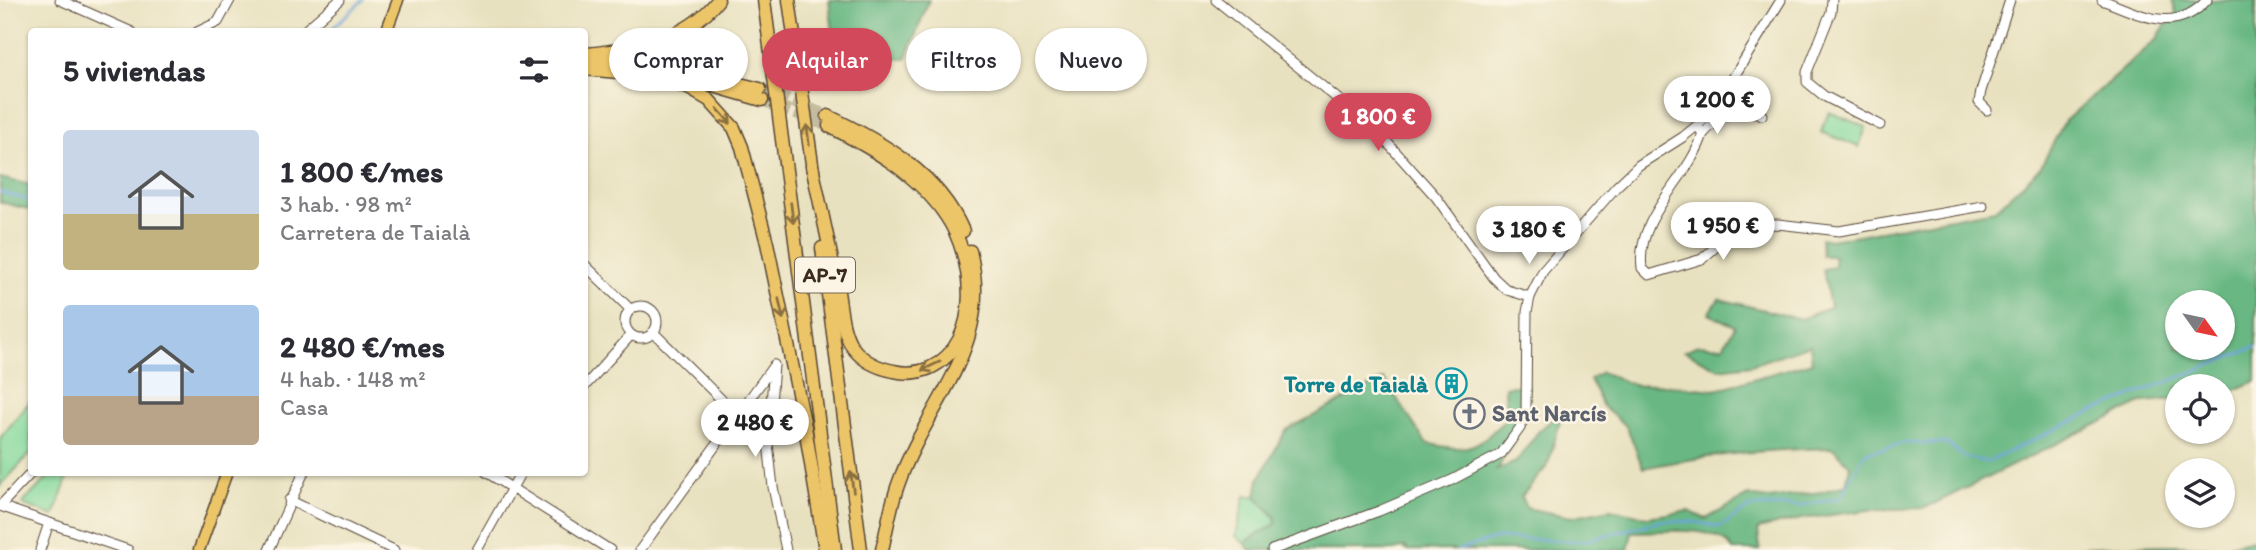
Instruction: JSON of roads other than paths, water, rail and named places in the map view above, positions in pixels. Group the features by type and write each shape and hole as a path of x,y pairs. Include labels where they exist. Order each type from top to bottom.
{"highway":[{"path":"588,55 650,44 683,31 701,19 718,0"},
{"name":"AP-7","path":"764,0 835,550"},
{"name":"AP-7","path":"789,0 861,550"},
{"path":"588,57 609,59"},
{"path":"588,69 609,71"},
{"path":"693,91 709,100 734,128 742,147 781,309 805,427 825,550"},
{"path":"743,91 761,95 748,91"},
{"path":"812,166 843,323 854,349 870,364 902,373 915,373 946,358 960,338 967,310 964,259 953,227 909,175 880,153 828,121 900,156 942,194 962,228 975,273 974,315 966,352 899,481 882,550"}],"main road":[{"path":"387,28 398,0"},
{"path":"199,550 226,476"}],"street":[{"path":"60,0 123,28"},
{"path":"218,27 230,0"},
{"path":"308,28 340,0"},
{"path":"1216,0 1376,130 1436,197 1494,278 1507,290 1530,297"},
{"path":"1781,0 1699,135 1696,150 1656,214 1640,254 1644,273 1655,274 1702,259 1727,237 1746,226 1794,225 1839,231 1983,206"},
{"path":"1832,0 1831,12 1807,72 1807,82 1824,96 1880,125"},
{"path":"1987,110 1979,102 1981,91 2010,0"},
{"path":"2102,0 2157,19 2174,21 2193,14 2207,0"},
{"path":"1683,137 1690,143 1723,115 1734,110 1752,110 1762,115"},
{"path":"1272,550 1428,491 1492,460 1508,447 1520,428 1528,396 1526,322 1530,297 1548,265 1628,175 1683,137 1699,135"},
{"path":"588,268 630,309"},
{"path":"640,305 650,308 656,317 653,332 645,337 631,335 624,322 630,309 640,305"},
{"path":"653,332 737,415"},
{"path":"588,383 631,335"},
{"path":"640,550 774,365 768,443 773,487 786,550"},
{"path":"28,476 0,506 128,550"},
{"path":"269,550 302,476"},
{"path":"492,476 610,550"},
{"path":"477,550 520,476"},
{"path":"289,500 394,550"},
{"path":"40,550 49,523"}],"waterway":[{"path":"332,28 363,0"},
{"path":"0,192 28,200"},
{"path":"1458,550 1498,538 1583,541 1661,521 1694,522 1720,527 1751,507 1799,506 1840,498 1865,453 1905,443 1946,443 1966,458 1988,462 2096,410 2256,347"}],"tunnel":[{"path":"760,89 828,116"},
{"path":"762,100 829,126"}],"place":[{"name":"Torre de Taialà","path":"1451,384"},
{"name":"Sant Narcís","path":"1469,413"}]}
